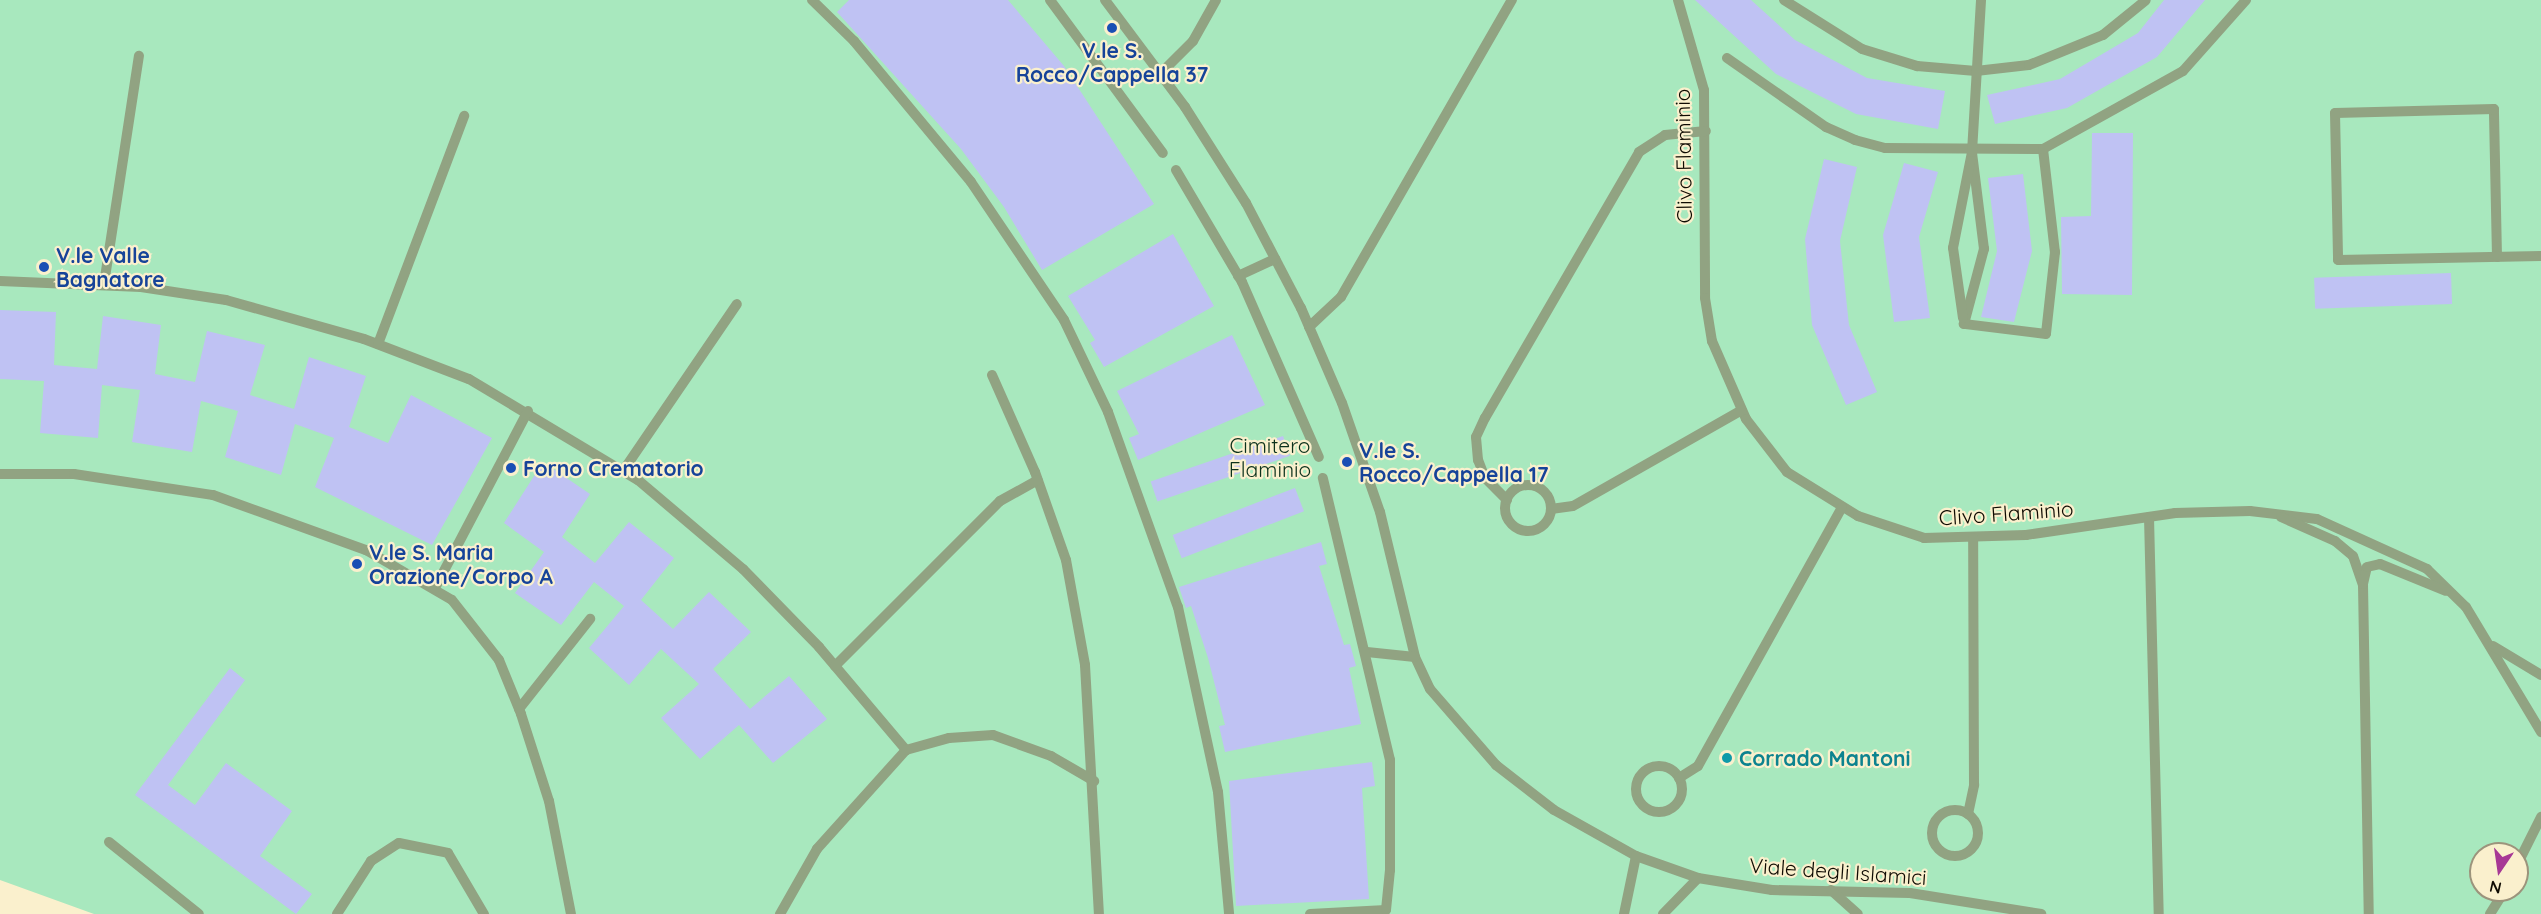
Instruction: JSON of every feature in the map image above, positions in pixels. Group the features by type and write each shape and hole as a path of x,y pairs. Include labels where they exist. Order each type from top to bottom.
{"lane":[{"path":"812,0 854,40 971,182 1064,320 1108,412 1178,607 1218,792 1228,914"},
{"path":"1050,0 1163,153"},
{"name":"Viale degli Islamici","path":"1105,0 1161,73 1246,203 1275,259 1309,327 1380,512 1415,657 1430,689 1496,765 1554,810 1636,856 1698,878 1772,890 1910,893 2022,913 2041,914"},
{"path":"1161,73 1192,41 1216,0"},
{"path":"1309,327 1330,313 1341,297 1512,0"},
{"name":"Clivo Flaminio","path":"1678,0 1699,70 1706,131 1705,298 1712,341 1742,410 1787,472 1842,507 1923,538 2026,535 2149,517 2250,510 2317,519 2427,569 2452,593 2487,642 2541,732"},
{"path":"1784,0 1862,49 1917,66 1976,71 2029,65 2103,35 2146,0"},
{"path":"1964,324 1953,248 1971,152 1981,0"},
{"path":"1727,58 1826,127 1855,140 1885,148 1971,152 2043,149 2183,71 2242,10 2246,0"},
{"path":"104,284 139,56"},
{"path":"2497,257 2494,109 2335,113 2338,260 2497,257 2541,256"},
{"path":"378,344 464,116"},
{"path":"1507,500 1517,488 1533,486 1546,494 1551,509 1541,527 1520,530 1509,521 1507,500 1485,478 1478,460 1476,437 1485,418 1639,152 1665,135 1706,131"},
{"path":"1964,324 2046,334 2055,252 2043,149"},
{"path":"1964,324 1984,249 1971,152"},
{"path":"1176,170 1238,276 1291,385 1319,457"},
{"path":"1238,276 1275,259"},
{"path":"0,281 104,284 226,300 378,344 469,379 528,411 623,471 743,569 835,666 906,750"},
{"path":"623,471 737,304"},
{"path":"992,375 1038,480 1068,572 1085,665 1094,781 1099,914"},
{"path":"1551,509 1573,507 1742,410"},
{"path":"435,588 528,411"},
{"path":"0,474 74,474 213,495 366,550 435,588 452,600 499,660 519,709 549,801 571,914"},
{"path":"1310,914 1386,910 1390,760 1367,652 1323,478"},
{"path":"835,666 1000,501 1038,480"},
{"path":"1679,778 1698,766 1842,507"},
{"path":"2273,514 2335,541 2353,556 2363,585"},
{"path":"2149,517 2159,914"},
{"path":"1968,814 1953,811 1939,817 1932,831 1941,851 1954,856 1973,847 1978,833 1968,814 1974,785 1973,538"},
{"path":"2368,914 2363,585 2367,567 2380,564 2452,593"},
{"path":"519,709 590,619"},
{"path":"2487,642 2541,675"},
{"path":"1367,652 1415,657"},
{"path":"780,914 817,849 906,750 949,738 993,735 1052,756 1094,781"},
{"path":"1669,768 1679,778 1682,793 1675,806 1660,812 1641,802 1636,788 1648,770 1669,768"},
{"path":"2529,843 2541,817"},
{"path":"110,842 199,914"},
{"path":"337,914 371,861 399,843 448,853 484,914"},
{"path":"1624,914 1636,856"},
{"path":"1663,914 1698,878"},
{"path":"1831,890 1858,914"}],"green space":[{"name":"Cimitero Flaminio","path":"0,0 2541,0 2541,914 94,914 0,880"}],"building":[{"path":"849,0 1008,0 1064,66 1154,204 1042,270 1004,207 961,149 837,12"},
{"path":"1695,0 1751,0 1795,40 1867,78 1945,91 1938,129 1856,114 1776,74"},
{"path":"2164,0 2205,0 2157,57 2067,108 1995,124 1987,95 2060,79 2138,33"},
{"path":"2092,133 2133,133 2132,295 2062,294 2061,217 2091,216"},
{"path":"1824,159 1857,167 1840,241 1849,325 1877,392 1846,405 1812,325 1805,239"},
{"path":"1904,163 1938,172 1919,237 1930,318 1894,322 1883,235"},
{"path":"2023,174 2032,251 2014,322 1981,317 1997,251 1988,178"},
{"path":"1173,234 1214,306 1104,367 1090,343 1095,340 1068,296"},
{"path":"2451,273 2452,304 2315,309 2314,278"},
{"path":"0,310 56,312 54,365 97,369 103,316 161,325 155,374 195,382 207,331 265,345 250,395 294,409 309,357 366,376 349,427 388,443 411,395 492,438 432,545 315,487 334,438 295,424 281,475 225,457 238,411 201,401 192,452 132,442 140,390 102,385 98,438 40,433 44,381 0,379"},
{"path":"1232,335 1265,405 1138,460 1129,438 1139,434 1117,391"},
{"path":"1283,436 1290,456 1157,501 1151,482"},
{"path":"543,462 590,494 562,537 595,563 629,522 674,558 641,600 673,629 709,592 751,632 713,669 750,709 789,676 827,719 773,763 739,725 700,759 661,718 699,684 661,649 629,685 589,648 624,606 594,582 561,625 515,593 544,552 504,523"},
{"path":"1295,488 1304,511 1182,558 1173,535"},
{"path":"1321,542 1327,564 1319,566 1344,645 1350,644 1356,666 1349,668 1361,724 1225,752 1219,726 1225,725 1208,658 1191,606 1186,608 1179,587"},
{"path":"230,668 245,680 168,785 195,805 226,763 292,811 260,856 312,894 296,914 135,795"},
{"path":"1372,762 1375,786 1362,788 1369,899 1236,906 1229,781"}],"place":[{"name":"V.le S. Rocco/Cappella 37","path":"1112,28"},
{"name":"V.le Valle Bagnatore","path":"44,267"},
{"name":"V.le S. Rocco/Cappella 17","path":"1347,462"},
{"name":"Forno Crematorio","path":"511,468"},
{"name":"V.le S. Maria Orazione/Corpo A","path":"357,564"},
{"name":"Corrado Mantoni","path":"1727,758"}]}
